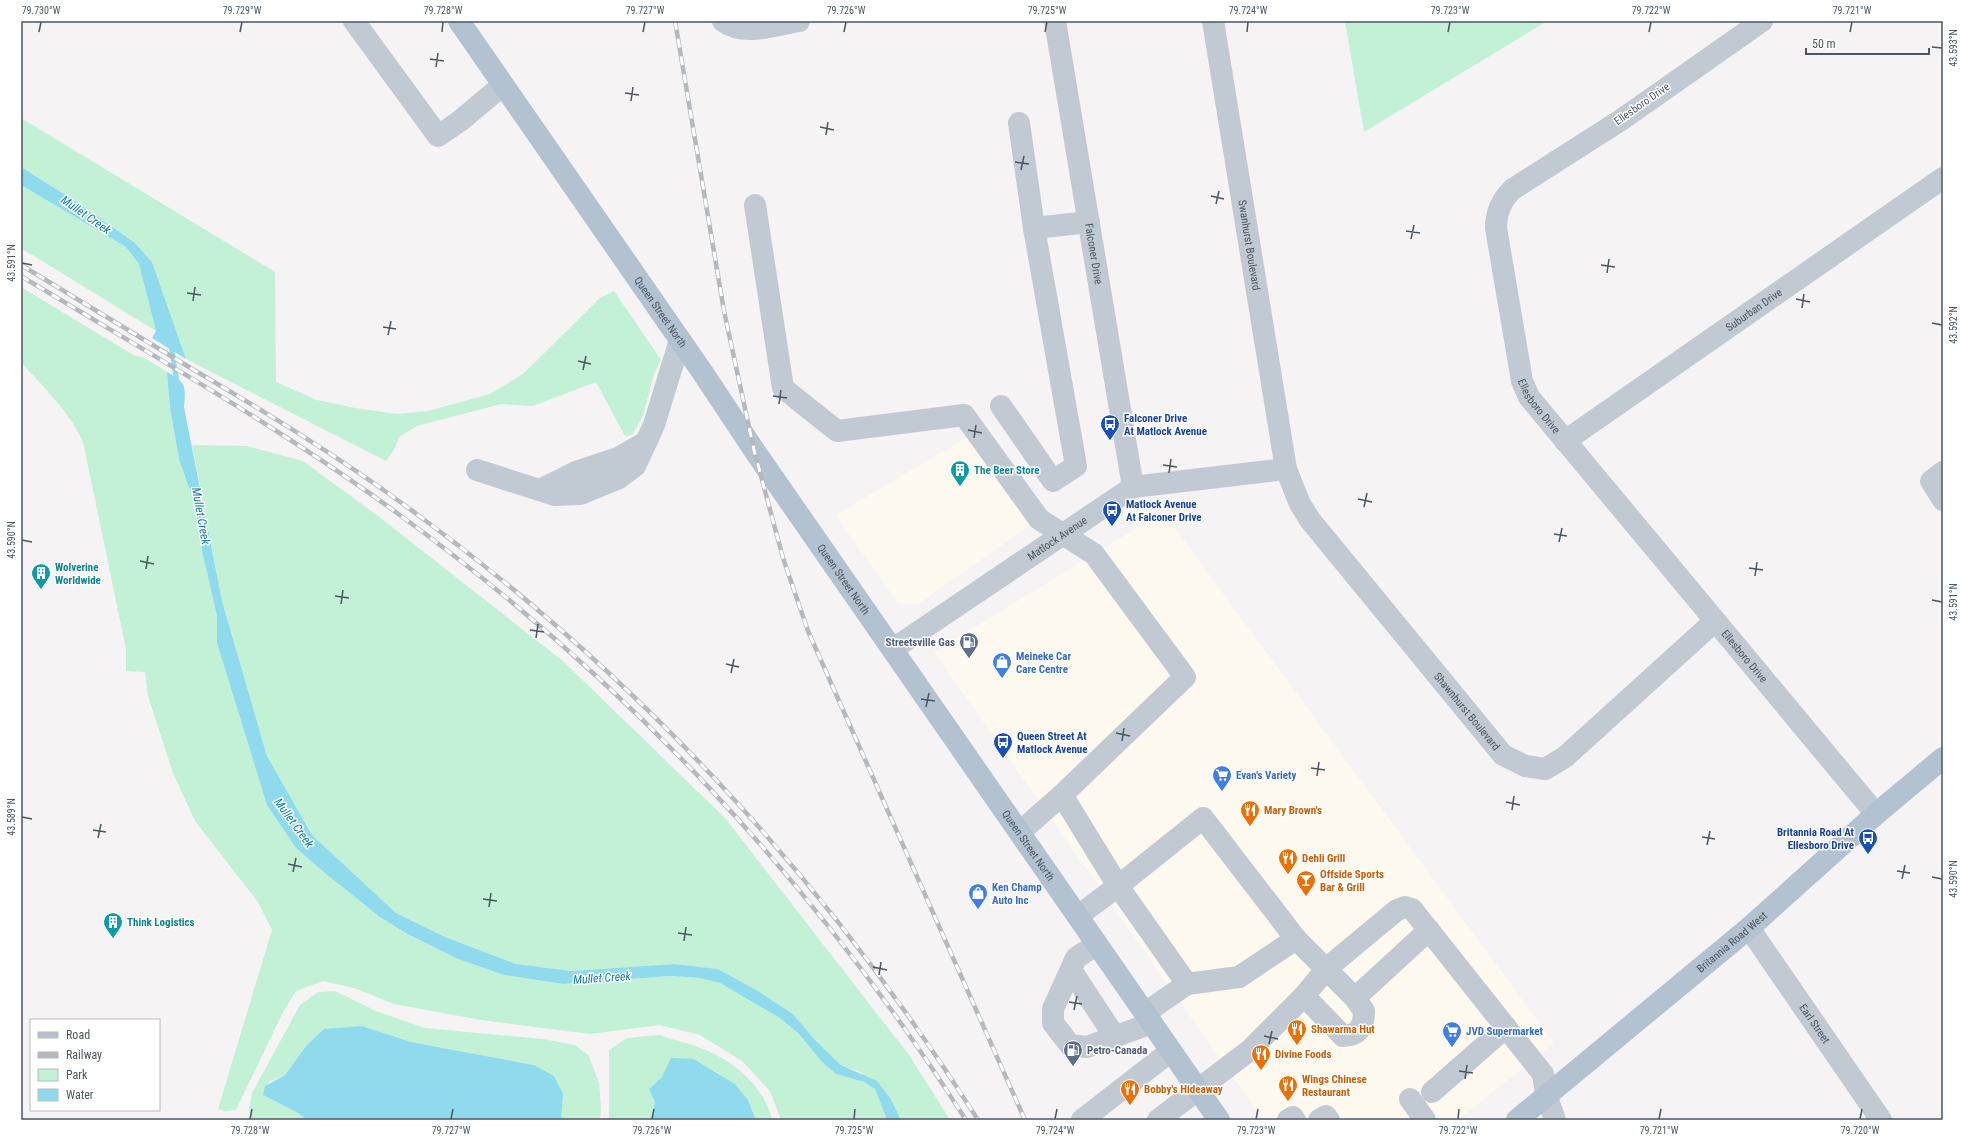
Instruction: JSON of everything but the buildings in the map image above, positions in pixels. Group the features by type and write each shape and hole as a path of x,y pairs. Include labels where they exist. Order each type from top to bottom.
{"main road":[{"name":"Queen Street North","path":"463,26 680,340 754,450 1172,1051 1216,1119"},
{"name":"Britannia Road West","path":"1516,1120 1749,928 1876,814 1943,758"}],"street":[{"path":"354,21 438,136 460,121 503,85"},
{"path":"723,21 731,27 746,30 799,21"},
{"name":"Falconer Drive","path":"1055,21 1134,487"},
{"name":"Swanhurst Boulevard","path":"1213,21 1286,469"},
{"name":"Ellesboro Drive","path":"1762,21 1621,120 1513,189 1501,204 1497,215 1496,228 1522,381 1534,404 1876,814"},
{"path":"1001,406 1053,481 1076,466 1034,228 1019,122"},
{"name":"Suburban Drive","path":"1565,440 1943,178"},
{"path":"755,206 783,388 837,431 964,415 1039,519 1094,554 1185,677 1062,795 1020,832"},
{"path":"1034,228 1089,222"},
{"path":"477,470 555,495 580,494 619,478 635,466 654,425 680,340"},
{"name":"Matlock Avenue","path":"893,649 1134,487 1286,469"},
{"name":"Shawnhurst Boulevard","path":"1286,469 1300,504 1310,520 1503,755 1525,766 1545,769 1565,757 1715,621"},
{"path":"1943,472 1930,481 1943,500"},
{"path":"1062,795 1118,886 1187,984"},
{"path":"1078,916 1203,818 1296,939 1327,968 1364,1011 1364,1020 1360,1030 1352,1036 1343,1036 1304,996"},
{"path":"1158,1120 1250,1050 1304,996 1327,968 1397,910 1405,907 1412,909 1543,1074 1546,1094 1555,1120"},
{"name":"Earl Street","path":"1749,928 1881,1120"},
{"path":"1354,998 1429,930"},
{"path":"1097,944 1076,958 1053,1009 1053,1023 1070,1046 1087,1047 1108,1039 1149,1018 1187,984 1239,977 1296,939"},
{"path":"1068,977 1108,1039"},
{"path":"1432,1092 1506,1027"},
{"path":"1082,1120 1172,1051"},
{"path":"1410,1099 1425,1120"},
{"path":"1319,1120 1326,1116 1329,1120"},
{"path":"1288,1120 1293,1117 1295,1120"}],"shaded area":[{"path":"983,428 1039,519 917,605 898,603 835,515"},
{"path":"1163,512 1554,1043 1458,1120 1263,1120 934,652"}],"green space":[{"path":"1345,21 1542,21 1544,23 1364,132"},
{"path":"21,118 275,272 276,382 317,400 355,408 397,414 428,411 490,394 523,374 600,298 614,291 661,360 654,374 643,416 632,435 625,436 596,382 533,406 501,404 417,426 399,437 394,450 386,461 186,359 152,262 135,243 72,199 21,167"},
{"path":"21,185 126,247 139,264 156,331 21,248"},
{"path":"21,287 135,356 143,357 167,372 170,408 179,459 195,505 202,551 217,616 217,643 267,804 296,848 380,917 406,934 458,959 504,975 563,984 670,976 700,978 720,983 780,1018 799,1034 821,1061 836,1074 864,1082 875,1089 887,1120 781,1120 770,1091 742,1061 700,1035 660,1025 590,1034 481,1020 394,1004 354,988 323,981 296,991 283,1012 236,1110 225,1111 218,1109 272,930 258,902 195,821 173,773 148,696 145,672 126,671 126,649 83,442 71,420 47,390 21,362"},
{"path":"192,445 247,446 303,461 378,516 564,662 725,818 909,1055 950,1120 901,1120 891,1099 860,1072 841,1065 816,1041 793,1014 758,991 718,969 674,964 572,971 516,964 445,937 396,913 312,835 267,756 222,601"},
{"path":"335,991 376,1011 425,1028 543,1039 575,1045 589,1056 599,1083 601,1109 600,1120 561,1120 563,1094 534,1065 411,1042 362,1026 292,1066 285,1075 270,1081 263,1095 298,1113 307,1120 252,1120 249,1109 252,1093 300,1005 318,992"},
{"path":"659,1035 715,1054 737,1068 755,1086 763,1097 772,1120 756,1120 745,1098 732,1083 694,1059 662,1077 649,1089 655,1102 651,1120 609,1120 609,1050 627,1038"}],"water":[{"path":"21,167 72,199 135,243 152,262 186,359 152,338 156,331 139,264 126,247 21,185"},
{"path":"167,372 178,379 185,389 184,407 222,601 267,756 312,835 396,913 445,937 516,964 572,971 674,964 718,969 758,991 793,1014 816,1041 841,1065 877,1081 891,1099 901,1120 887,1120 875,1089 864,1082 836,1074 821,1061 799,1034 780,1018 720,983 700,978 670,976 563,984 504,975 458,959 407,934 380,917 296,848 267,805 217,643 217,616 202,551 195,505 179,459 170,408"},
{"path":"362,1026 411,1042 534,1065 554,1076 563,1094 561,1120 307,1120 298,1113 263,1095 265,1086 285,1075 307,1045 324,1029"},
{"path":"671,1058 694,1059 735,1084 748,1100 756,1120 651,1120 655,1102 649,1089 662,1077"}],"waterway":[{"name":"Mullet Creek","path":"171,345 177,383"}],"railway":[{"path":"675,21 724,311 754,450 783,558 808,631 1025,1120"},
{"path":"21,265 274,418 352,468 403,504 488,569 569,637 647,709 720,784 790,863 856,945 919,1031 978,1120"},
{"path":"21,276 259,420 352,481 481,577 561,645 638,715 710,789 779,867 845,947 907,1032 966,1120"}],"place":[{"name":"Falconer Drive At Matlock Avenue","path":"1110,441"},
{"name":"The Beer Store","path":"960,487"},
{"name":"Matlock Avenue At Falconer Drive","path":"1112,527"},
{"name":"Wolverine Worldwide","path":"41,590"},
{"name":"Streetsville Gas","path":"969,659"},
{"name":"Meineke Car Care Centre","path":"1002,679"},
{"name":"Queen Street At Matlock Avenue","path":"1003,759"},
{"name":"Evan's Variety","path":"1222,792"},
{"name":"Mary Brown's","path":"1250,827"},
{"name":"Britannia Road At Ellesboro Drive","path":"1868,855"},
{"name":"Dehli Grill","path":"1288,875"},
{"name":"Offside Sports Bar & Grill","path":"1306,897"},
{"name":"Ken Champ Auto Inc","path":"978,910"},
{"name":"Think Logistics","path":"113,939"},
{"name":"Shawarma Hut","path":"1297,1046"},
{"name":"JVD Supermarket","path":"1452,1048"},
{"name":"Petro-Canada","path":"1073,1067"},
{"name":"Divine Foods","path":"1261,1071"},
{"name":"Wings Chinese Restaurant","path":"1288,1102"},
{"name":"Bobby's Hideaway","path":"1130,1106"}]}
